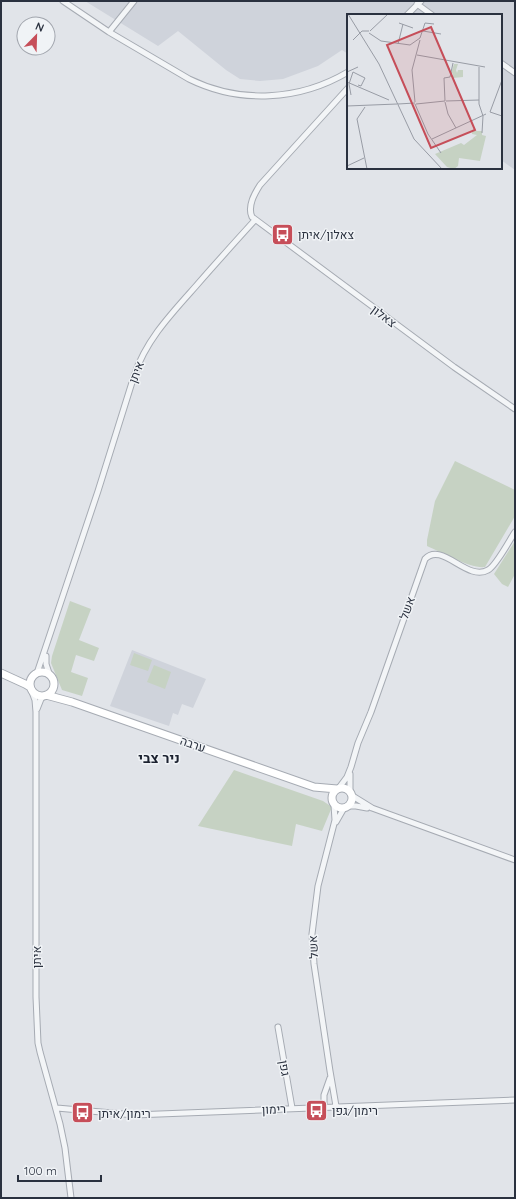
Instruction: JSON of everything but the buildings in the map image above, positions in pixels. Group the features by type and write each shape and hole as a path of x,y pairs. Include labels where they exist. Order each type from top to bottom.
{"street":[{"path":"63,1 109,32 188,79 226,93 265,96 290,94 320,86 347,72"},
{"path":"109,32 134,1"},
{"path":"407,14 419,3 431,14"},
{"path":"502,64 515,73"},
{"path":"255,220 251,213 251,205 256,192 270,174 347,89"},
{"name":"צאלון","path":"255,220 454,368 515,409"},
{"name":"איתן","path":"36,674 46,651 141,358 156,333 171,314 255,220"},
{"name":"אשל","path":"338,789 351,766 425,559 431,554 438,554 468,569 484,572 492,566 515,532"},
{"name":"איתן","path":"46,651 46,664 50,676"},
{"path":"1,674 25,677 46,673 50,676 53,683 52,690 45,695 38,695 10,676"},
{"path":"31,689 30,682 36,674"},
{"name":"ערבה","path":"53,683 56,690 62,696 72,702"},
{"name":"איתן","path":"31,689 35,700 36,712 36,985 38,1043 57,1108 65,1148 71,1198"},
{"name":"איתן","path":"36,712 38,705 45,695"},
{"name":"ערבה","path":"45,695 72,702 314,787 329,796 333,803"},
{"name":"אשל","path":"351,766 349,786 351,794"},
{"name":"ערבה","path":"314,787 338,789"},
{"path":"372,808 351,794 345,788 338,789 333,792 333,803 339,808 356,806 372,808 515,860"},
{"path":"346,807 351,801 351,794"},
{"name":"אשל","path":"333,803 335,825"},
{"name":"אשל","path":"336,1106 313,957 312,934 318,886 335,825 346,807"},
{"name":"גפן","path":"278,1027 292,1108"},
{"name":"אשל","path":"324,1107 324,1095 330,1078 330,1071"},
{"name":"רימון","path":"57,1108 134,1115 515,1100"}],"shaded area":[{"path":"85,1 515,1 515,170 502,161 502,14 347,14 347,53 342,50 318,66 283,79 260,81 240,79 226,70 178,31 158,46"},
{"path":"132,650 206,679 193,708 182,704 178,715 173,713 169,726 110,706"}],"green space":[{"path":"455,461 515,490 515,516 485,567 464,563 427,546 435,501"},
{"path":"515,541 515,574 508,587 502,584 494,574"},
{"path":"70,601 91,609 79,640 99,648 94,661 76,655 71,672 88,678 82,696 62,690 51,663"},
{"path":"134,653 152,660 148,671 130,665"},
{"path":"154,665 171,672 165,689 147,682"},
{"path":"234,770 323,801 332,807 322,831 296,824 292,846 198,826"}],"place":[{"name":"צאלון/איתן","path":"282,234"},
{"name":"רימון/גפן","path":"316,1110"},
{"name":"רימון/איתן","path":"83,1113"}],"district":[{"name":"ניר צבי","path":"159,758"}]}
